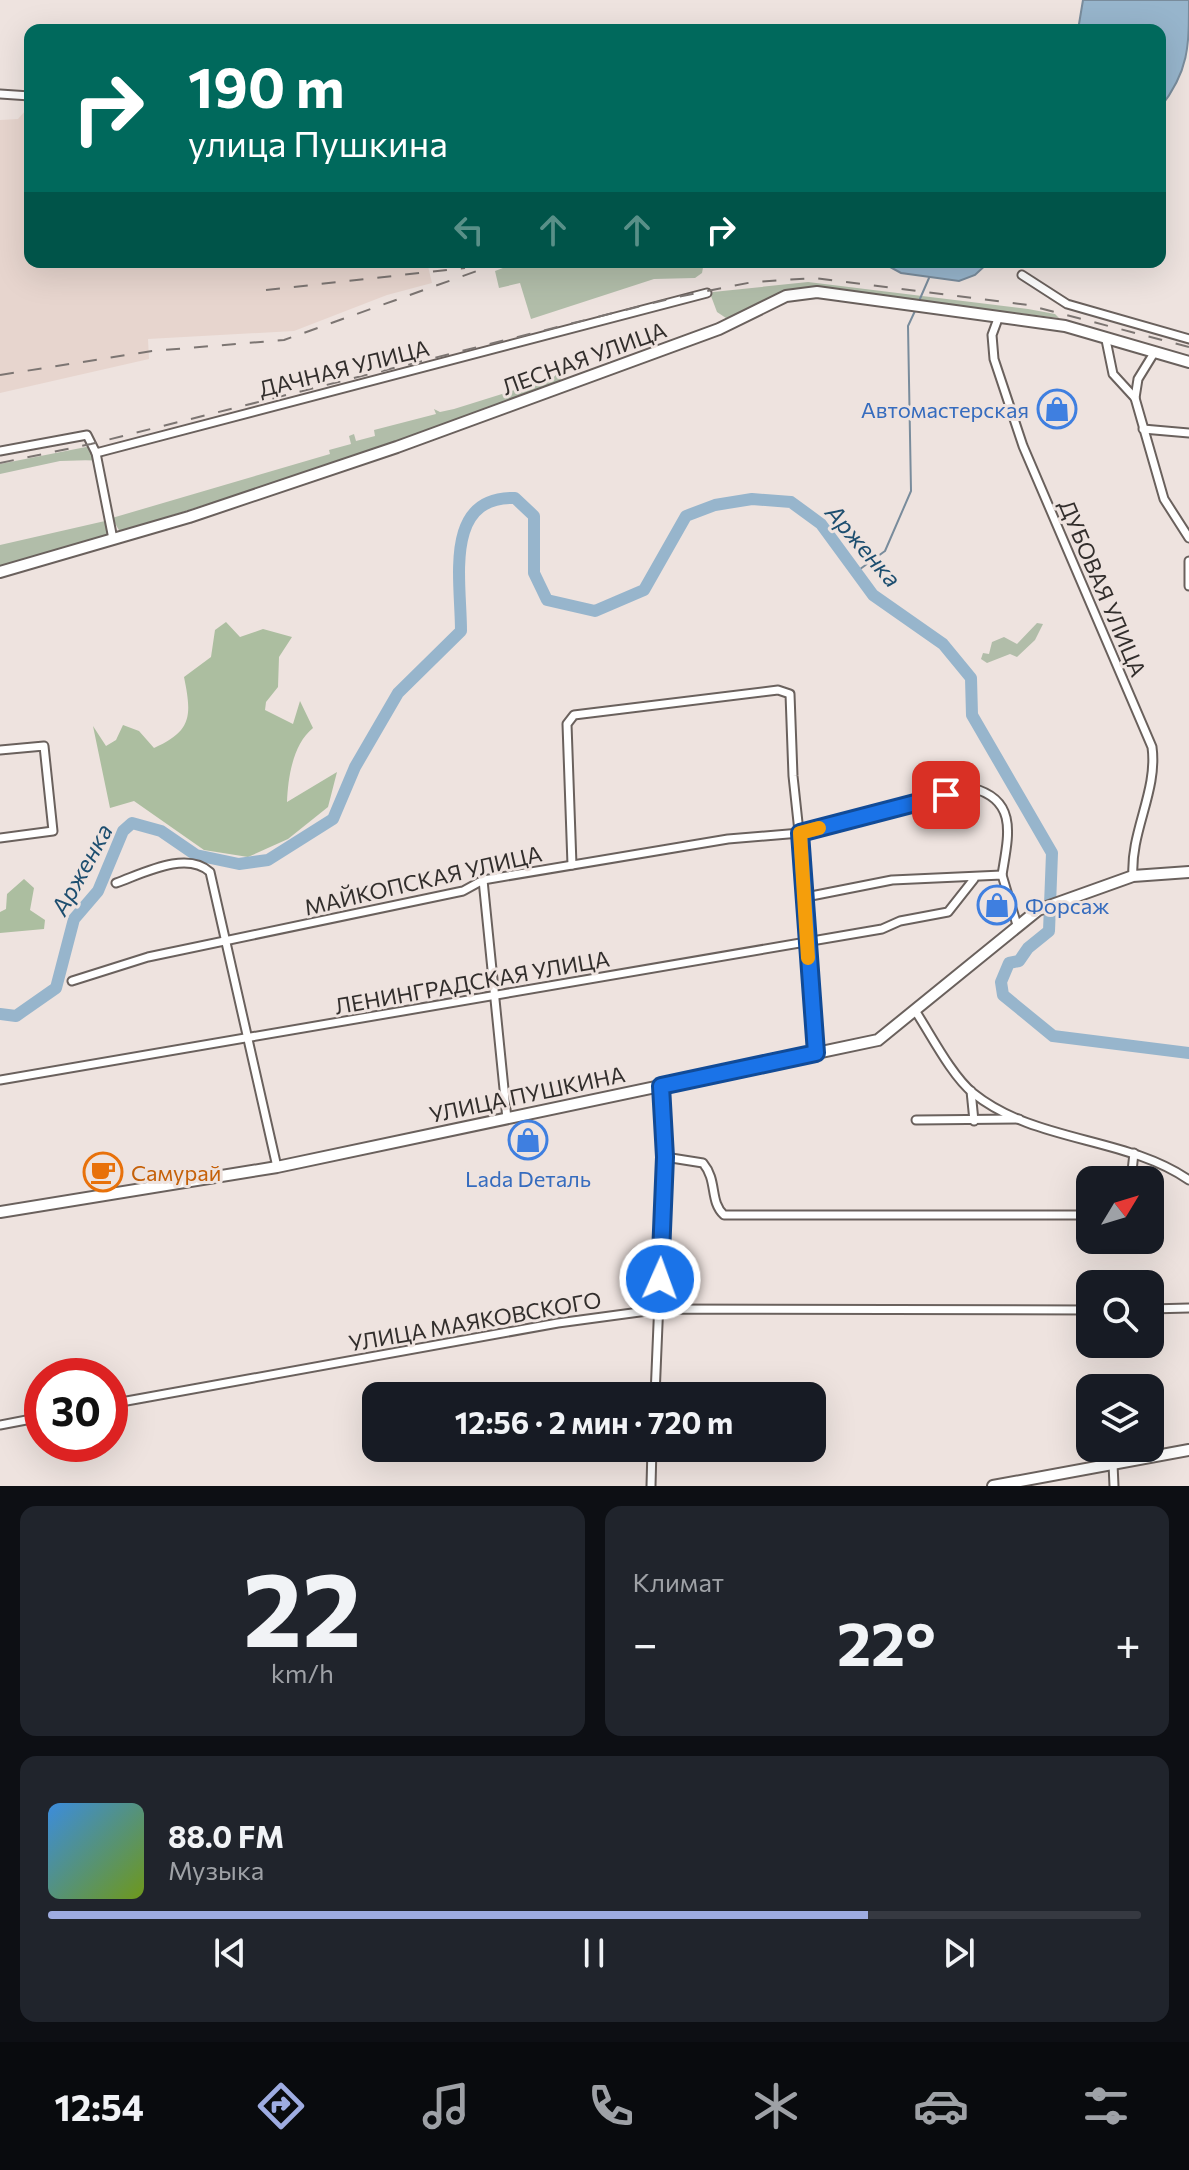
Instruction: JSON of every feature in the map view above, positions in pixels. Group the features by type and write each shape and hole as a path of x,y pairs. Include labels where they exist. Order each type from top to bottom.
{"street":[{"path":"0,94 24,96"},
{"path":"1022,275 1067,304 1189,339"},
{"name":"ЛЕСНАЯ УЛИЦА","path":"0,572 279,487 530,401 719,329 786,296 817,292 1065,326 1189,362"},
{"name":"ДАЧНАЯ УЛИЦА","path":"96,453 707,293"},
{"name":"ДУБОВАЯ УЛИЦА","path":"999,316 992,335 994,359 1023,446 1152,747 1155,768 1137,835 1133,876"},
{"path":"1106,340 1113,374 1135,398"},
{"path":"1154,353 1138,379 1135,398 1164,499 1189,538"},
{"path":"1143,429 1189,433"},
{"path":"0,451 87,435 96,453 113,539"},
{"path":"1189,561 1189,586"},
{"path":"572,865 567,724 574,715 778,690 790,694 793,776 806,897 816,1053"},
{"path":"0,750 44,746 53,831 0,838"},
{"name":"МАЙКОПСКАЯ УЛИЦА","path":"72,981 148,957 463,891 483,880 728,839 800,833 972,788 991,793 1002,807 1010,838 1002,875"},
{"path":"116,883 178,863 202,865 212,880 277,1167"},
{"name":"УЛИЦА ПУШКИНА","path":"0,1212 277,1167 878,1040 1038,910 1133,876 1189,872"},
{"path":"806,897 892,880 937,876 974,879 1002,875 1017,925"},
{"name":"ЛЕНИНГРАДСКАЯ УЛИЦА","path":"0,1080 882,929 900,921 948,912 974,879"},
{"path":"483,880 507,1119"},
{"path":"916,1012 971,1091 1021,1119 1075,1139 1134,1153 1167,1165 1189,1180"},
{"path":"656,1382 665,1157 661,1086"},
{"path":"971,1091 974,1121"},
{"path":"916,1120 1021,1119"},
{"path":"1133,1166 1134,1153"},
{"path":"665,1157 703,1163 713,1174 716,1208 724,1215 1076,1215"},
{"path":"1164,1309 1189,1308"},
{"name":"УЛИЦА МАЯКОВСКОГО","path":"128,1401 558,1323 659,1309 1076,1310"},
{"path":"0,1425 24,1420"},
{"path":"993,1486 1015,1485 1189,1450"},
{"path":"651,1486 652,1462"},
{"path":"1113,1464 1114,1486"}],"shaded area":[{"path":"24,112 24,268 428,268 432,283 387,295 294,331 148,339 149,359 0,393 0,120 18,119"}],"green space":[{"path":"503,268 703,268 695,278 654,279 531,319 520,283 499,288 495,271"},
{"path":"808,282 1028,309 1055,314 1059,318 848,292 778,296 726,318 717,312 711,296 713,292"},
{"path":"560,370 561,383 329,465 120,532 112,518 330,454 329,450 351,444 349,436 354,434 356,441 375,436 374,430 436,414 434,409 440,412 454,409 553,378"},
{"path":"91,446 94,460 60,461 0,474 0,464"},
{"path":"95,468 109,535 0,566 0,545 105,521"},
{"path":"226,622 240,637 263,629 292,637 279,657 278,687 266,702 265,710 293,724 300,701 313,728 296,752 287,802 337,772 328,807 288,839 248,857 204,850 134,801 110,808 93,726 106,746 116,740 123,725 139,731 154,748 176,735 188,712 184,677 211,657 215,630"},
{"path":"1037,623 1043,624 1035,640 1017,657 1010,654 987,663 981,659 983,653 989,654 992,642 1004,637 1017,644"},
{"path":"24,879 34,888 30,910 45,920 44,929 0,933 0,912 6,909 7,894"}],"water":[{"path":"1083,0 1189,0 1185,58 1177,82 1166,100 1166,24 1079,24"},
{"path":"892,268 983,268 975,275 959,281 901,273"}],"waterway":[{"path":"919,301 929,278"},
{"path":"856,572 885,551 911,491 908,326 915,311"},
{"name":"Арженка","path":"0,1014 16,1016 56,988 74,919 98,891 123,831 132,823 161,831 196,855 239,864 268,860 333,819 355,767 398,693 461,631 461,545 466,526 476,511 492,501 515,498 534,516 534,573 547,600 595,611 644,590 686,516 715,505 752,499 791,502 821,524 873,595 943,644 971,678 972,715 1052,853 1049,931 1028,948 1019,961 1009,963 1001,982 1003,995 1053,1036 1189,1053"}],"railway":[{"path":"266,290 465,268"},
{"path":"0,375 152,351 284,340 485,268"},
{"path":"0,463 91,444 677,297 753,282 815,278 1028,305 1189,347"}],"slow traffic":[{"path":"808,958 800,833 819,828"}],"place":[{"name":"Автомастерская","path":"1057,409"},
{"name":"Форсаж","path":"997,905"},
{"name":"Lada Dеталь","path":"528,1140"},
{"name":"Самурай","path":"103,1172"}],"route":[{"path":"660,1279 665,1157 661,1086 816,1053 800,833 946,795"}]}
